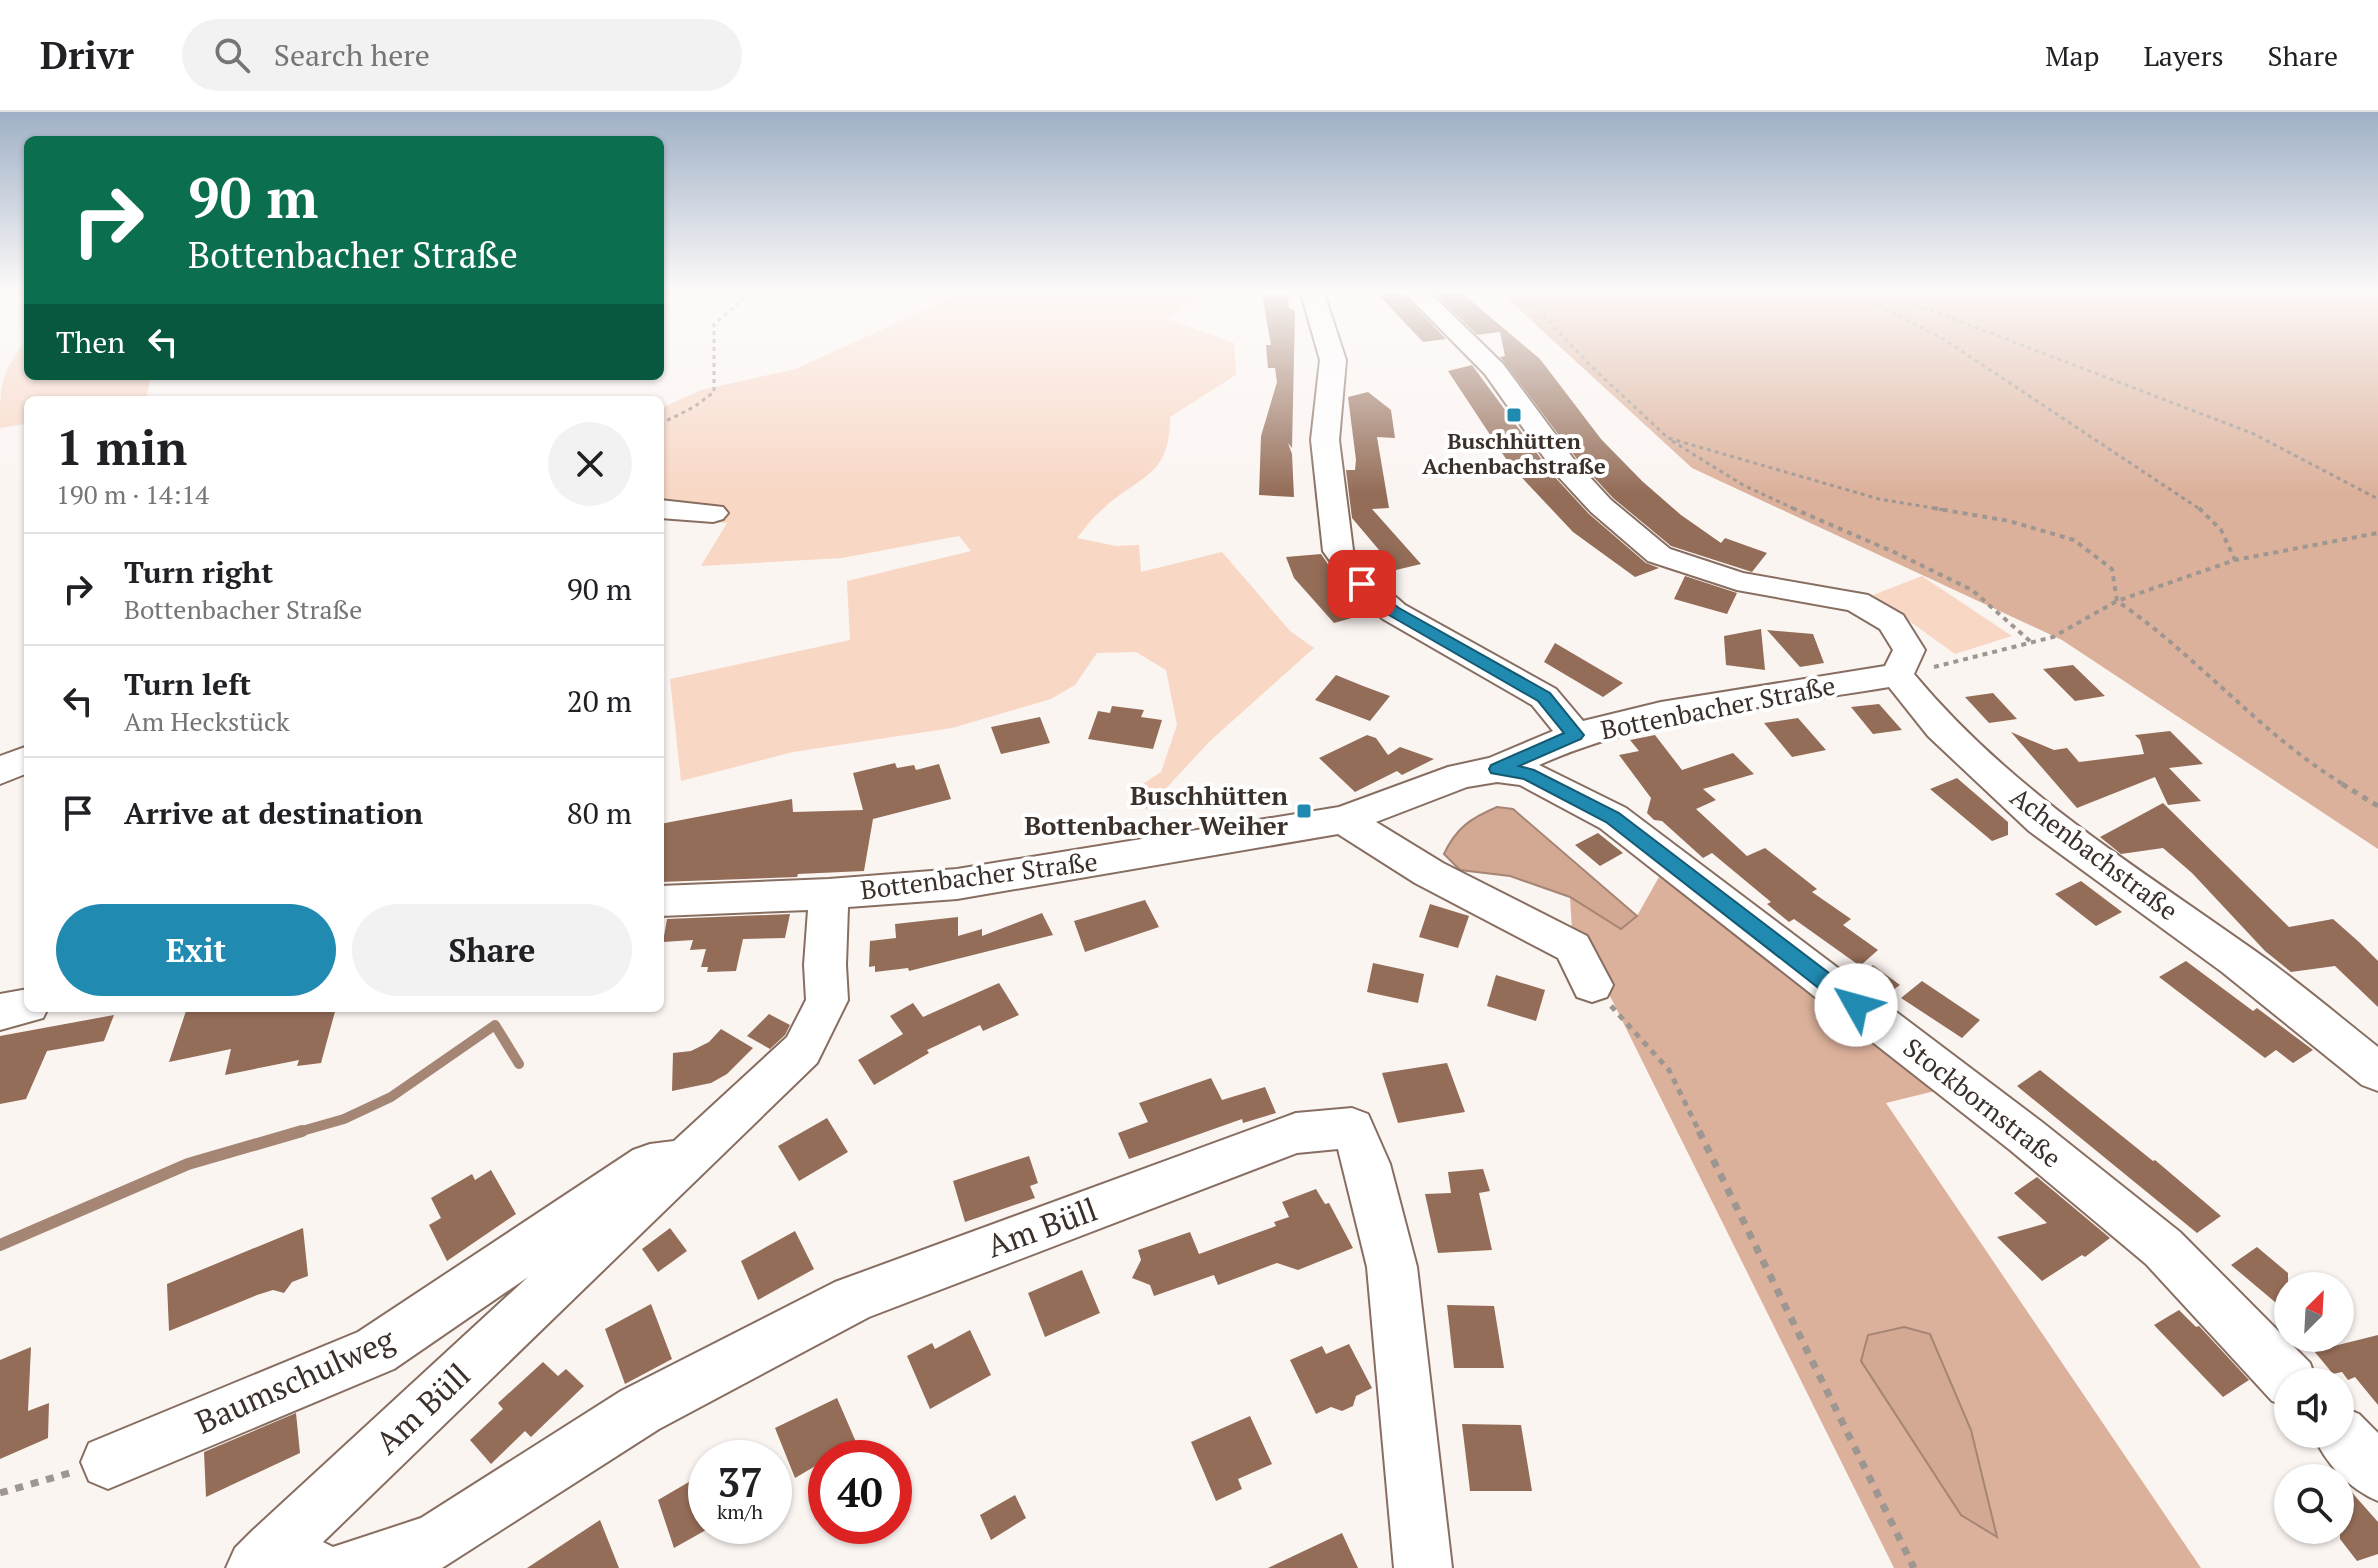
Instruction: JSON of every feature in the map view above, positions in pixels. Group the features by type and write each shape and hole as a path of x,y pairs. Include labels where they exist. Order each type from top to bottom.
{"street":[{"path":"1332,358 1325,440 1338,551 1362,584 1394,612 1544,697 1575,735"},
{"path":"1483,358 1565,467 1601,506 1659,555 1737,581 1857,602 1892,622 1909,650 1897,675"},
{"path":"664,509 713,513"},
{"name":"Bottenbacher Straße","path":"664,901 829,894 957,884 1344,820 1461,776 1513,771 1575,735 1661,714 1897,675"},
{"name":"Achenbachstraße","path":"1897,675 1940,728 2042,821 2237,960 2378,1072"},
{"path":"0,771 24,760"},
{"name":"Stockbornstraße","path":"1513,771 1613,818 2026,1136 2163,1248 2278,1368"},
{"path":"1344,820 1429,873 1573,947 1592,985"},
{"name":"Am Büll","path":"281,1562 802,1050 827,1000 825,965 829,894"},
{"path":"0,1012 24,1007"},
{"name":"Am Büll","path":"351,1568 434,1543 640,1410 853,1299 1296,1133 1352,1128 1367,1164 1392,1267 1423,1568"},
{"name":"Baumschulweg","path":"108,1462 376,1351 650,1165 692,1156"},
{"path":"2354,1448 2378,1473"}],"path":[{"path":"664,422 694,407 714,392 713,358"},
{"path":"1583,358 1668,438 1718,473 1974,592 2031,642"},
{"path":"1972,358 2196,505 2221,530 2235,560"},
{"path":"2055,358 2254,434 2378,499"},
{"path":"1668,438 1879,499 2009,521 2074,540 2112,569 2117,601 2157,628 2217,686 2324,773 2378,806"},
{"path":"1897,675 2053,637 2117,601 2235,560 2378,533"},
{"path":"1592,985 1669,1070 1914,1568"},
{"path":"0,1493 108,1462"}],"shaded area":[{"path":"14,358 24,358 24,380 150,380 147,396 24,396 24,424 0,428 0,400"},
{"path":"819,358 1235,358 1236,375 1170,417 1169,437 1159,464 1099,512 1077,538 1116,546 1139,545 1141,572 1222,552 1290,631 1314,648 1210,741 1146,810 1138,787 1161,772 1177,725 1166,670 1136,652 1097,653 1075,685 1051,699 952,728 793,752 681,781 670,679 850,640 847,581 971,551 959,536 842,558 701,566 727,523 664,517 664,407 701,390 795,369"},
{"path":"1572,358 2378,358 2378,849 2062,640 1692,468"},
{"path":"1922,576 2012,636 1955,654 1873,595"},
{"path":"1497,807 1513,809 1637,916 1621,929 1570,897 1510,876 1460,870 1444,854 1449,845 1465,825"},
{"path":"1659,877 1947,1088 1886,1103 2201,1568 1894,1568 1606,988 1573,947 1570,897 1621,929 1637,916"},
{"path":"1904,1327 1930,1334 1971,1430 1997,1537 1961,1515 1861,1361 1868,1335"}],"building":[{"path":"1267,358 1294,358 1292,448 1288,443 1292,454 1294,497 1259,495 1261,436 1277,382 1275,368 1268,368"},
{"path":"1501,358 1539,358 1601,439 1681,515 1721,543 1725,538 1767,553 1752,572 1671,546 1613,498 1577,459"},
{"path":"1472,365 1553,475 1589,514 1646,563 1659,568 1635,577 1573,532 1510,465 1448,371"},
{"path":"1368,392 1391,410 1395,438 1377,437 1389,508 1372,509 1421,564 1396,570 1352,518 1346,470 1355,470 1356,460 1348,397"},
{"path":"1321,554 1366,614 1334,623 1294,578 1286,557"},
{"path":"1685,576 1737,593 1727,614 1674,599"},
{"path":"1761,629 1765,670 1726,665 1724,636"},
{"path":"1767,630 1813,634 1824,663 1800,667"},
{"path":"1555,643 1623,683 1603,697 1544,662"},
{"path":"2073,665 2105,696 2075,701 2043,669"},
{"path":"1336,675 1390,696 1370,721 1315,700"},
{"path":"1993,693 2017,719 1989,723 1965,697"},
{"path":"1879,704 1902,730 1873,734 1851,707"},
{"path":"1112,706 1144,710 1141,717 1162,720 1153,749 1088,739 1098,711 1110,713"},
{"path":"1040,717 1050,743 1001,754 991,727"},
{"path":"1798,718 1826,750 1792,757 1764,723"},
{"path":"2170,731 2203,764 2169,768 2201,801 2168,805 2155,777 2077,808 2011,732 2054,750 2067,748 2079,762 2144,754 2135,735"},
{"path":"1367,735 1376,738 1388,755 1400,747 1434,759 1402,775 1397,771 1355,792 1319,758"},
{"path":"1655,735 1682,770 1733,753 1754,774 1703,789 1716,800 1696,809 1747,856 1765,848 1817,889 1812,892 1851,919 1843,925 1878,950 1860,966 1794,919 1789,922 1767,904 1771,902 1712,853 1703,858 1662,821 1654,820 1647,813 1651,798 1619,755 1639,751 1630,740"},
{"path":"895,763 897,768 914,765 916,770 939,764 951,799 873,819 864,871 664,882 664,823 792,799 793,812 863,810 853,773"},
{"path":"1957,778 2008,822 2008,835 1992,841 1930,789"},
{"path":"2163,803 2289,927 2333,919 2359,942 2378,961 2378,1007 2335,966 2291,972 2265,951 2192,873 2163,848 2121,854 2100,837"},
{"path":"1598,833 1623,853 1600,866 1575,845"},
{"path":"2081,881 2122,912 2096,926 2055,894"},
{"path":"1145,900 1159,927 1085,952 1074,921"},
{"path":"1430,904 1469,916 1458,948 1419,937"},
{"path":"1042,913 1053,935 909,971 908,968 875,972 875,966 869,967 870,941 896,938 895,924 958,917 958,936 982,929 982,936"},
{"path":"790,914 785,938 743,939 736,971 707,972 708,967 701,967 706,949 690,950 693,940 664,942 667,919"},
{"path":"2186,961 2253,1011 2257,1008 2313,1050 2293,1063 2276,1050 2265,1058 2159,977"},
{"path":"1373,963 1424,974 1418,1003 1367,992"},
{"path":"1873,965 1900,985 1882,998 1856,978"},
{"path":"1496,975 1545,990 1536,1021 1487,1006"},
{"path":"1922,981 1980,1020 1962,1038 1901,998"},
{"path":"999,983 1019,1015 983,1031 980,1025 927,1050 929,1053 874,1085 858,1060 903,1034 890,1016 913,1003 923,1017"},
{"path":"186,1012 335,1012 321,1063 297,1066 299,1060 225,1075 231,1049 169,1062"},
{"path":"769,1014 790,1025 785,1035 770,1049 747,1036"},
{"path":"114,1015 104,1041 47,1051 26,1099 0,1104 0,1036"},
{"path":"721,1029 753,1048 727,1074 711,1083 672,1091 673,1053 691,1051 709,1042"},
{"path":"1447,1063 1465,1112 1398,1123 1382,1073"},
{"path":"2040,1070 2221,1216 2197,1233 2017,1086"},
{"path":"1211,1078 1222,1100 1265,1087 1276,1113 1243,1123 1242,1119 1129,1159 1118,1133 1148,1122 1139,1103"},
{"path":"827,1118 848,1152 799,1181 778,1146"},
{"path":"1029,1156 1038,1183 1030,1186 1035,1198 965,1222 953,1181"},
{"path":"1483,1169 1490,1191 1479,1193 1492,1250 1438,1253 1425,1194 1451,1193 1448,1172"},
{"path":"491,1170 516,1214 447,1261 429,1225 441,1218 431,1198 472,1174 475,1180"},
{"path":"2037,1177 2110,1238 2085,1257 2082,1255 2042,1281 1997,1237 2047,1223 2014,1193"},
{"path":"1316,1189 1325,1204 1329,1203 1353,1248 1298,1270 1277,1263 1218,1285 1214,1275 1154,1296 1150,1285 1132,1278 1141,1260 1138,1250 1190,1232 1199,1254 1276,1226 1274,1222 1289,1217 1282,1202"},
{"path":"303,1228 308,1276 292,1282 284,1293 273,1290 257,1295 169,1331 167,1284"},
{"path":"670,1228 687,1251 658,1272 642,1249"},
{"path":"795,1231 814,1269 758,1300 741,1261"},
{"path":"2257,1247 2287,1272 2274,1272 2274,1301 2231,1265"},
{"path":"1082,1270 1100,1313 1045,1337 1028,1293"},
{"path":"651,1304 672,1359 625,1384 605,1329"},
{"path":"1447,1305 1494,1306 1504,1368 1454,1368"},
{"path":"2179,1310 2196,1327 2199,1326 2249,1380 2223,1397 2154,1325"},
{"path":"970,1330 991,1375 930,1409 907,1356 932,1343 935,1349"},
{"path":"2378,1335 2378,1405 2354,1377 2354,1368 2328,1368 2315,1352 2354,1352 2354,1341"},
{"path":"1349,1344 1372,1388 1356,1396 1353,1406 1342,1411 1331,1407 1316,1414 1290,1360 1322,1346 1326,1354"},
{"path":"31,1347 28,1411 49,1403 48,1438 0,1459 0,1360"},
{"path":"543,1362 558,1376 566,1369 584,1386 531,1437 525,1431 491,1464 470,1440 503,1409 498,1403"},
{"path":"837,1398 855,1440 808,1440 808,1470 795,1478 792,1470 792,1440 780,1440 775,1428"},
{"path":"296,1413 300,1453 206,1497 204,1452"},
{"path":"1250,1416 1272,1464 1238,1479 1242,1489 1216,1501 1191,1442"},
{"path":"1462,1424 1521,1425 1532,1491 1470,1491"},
{"path":"688,1482 688,1540 674,1548 658,1500"},
{"path":"1015,1495 1026,1518 991,1540 980,1515"},
{"path":"2354,1495 2378,1522 2378,1554 2357,1561 2344,1544 2354,1544"},
{"path":"600,1520 619,1568 527,1568"},
{"path":"1342,1533 1358,1568 1268,1568"}],"waterway":[{"path":"302,1131 344,1119 391,1097 495,1025 519,1064"},
{"path":"0,1245 188,1164 302,1131"},
{"path":"295,1133 302,1131"}],"place":[{"name":"Buschhütten Achenbachstraße","path":"1514,415"},
{"name":"Buschhütten Bottenbacher Weiher","path":"1304,811"}],"route":[{"path":"1362,584 1394,612 1544,697 1575,735 1497,769 1528,774 1555,785 1613,818 1856,1005"}]}
